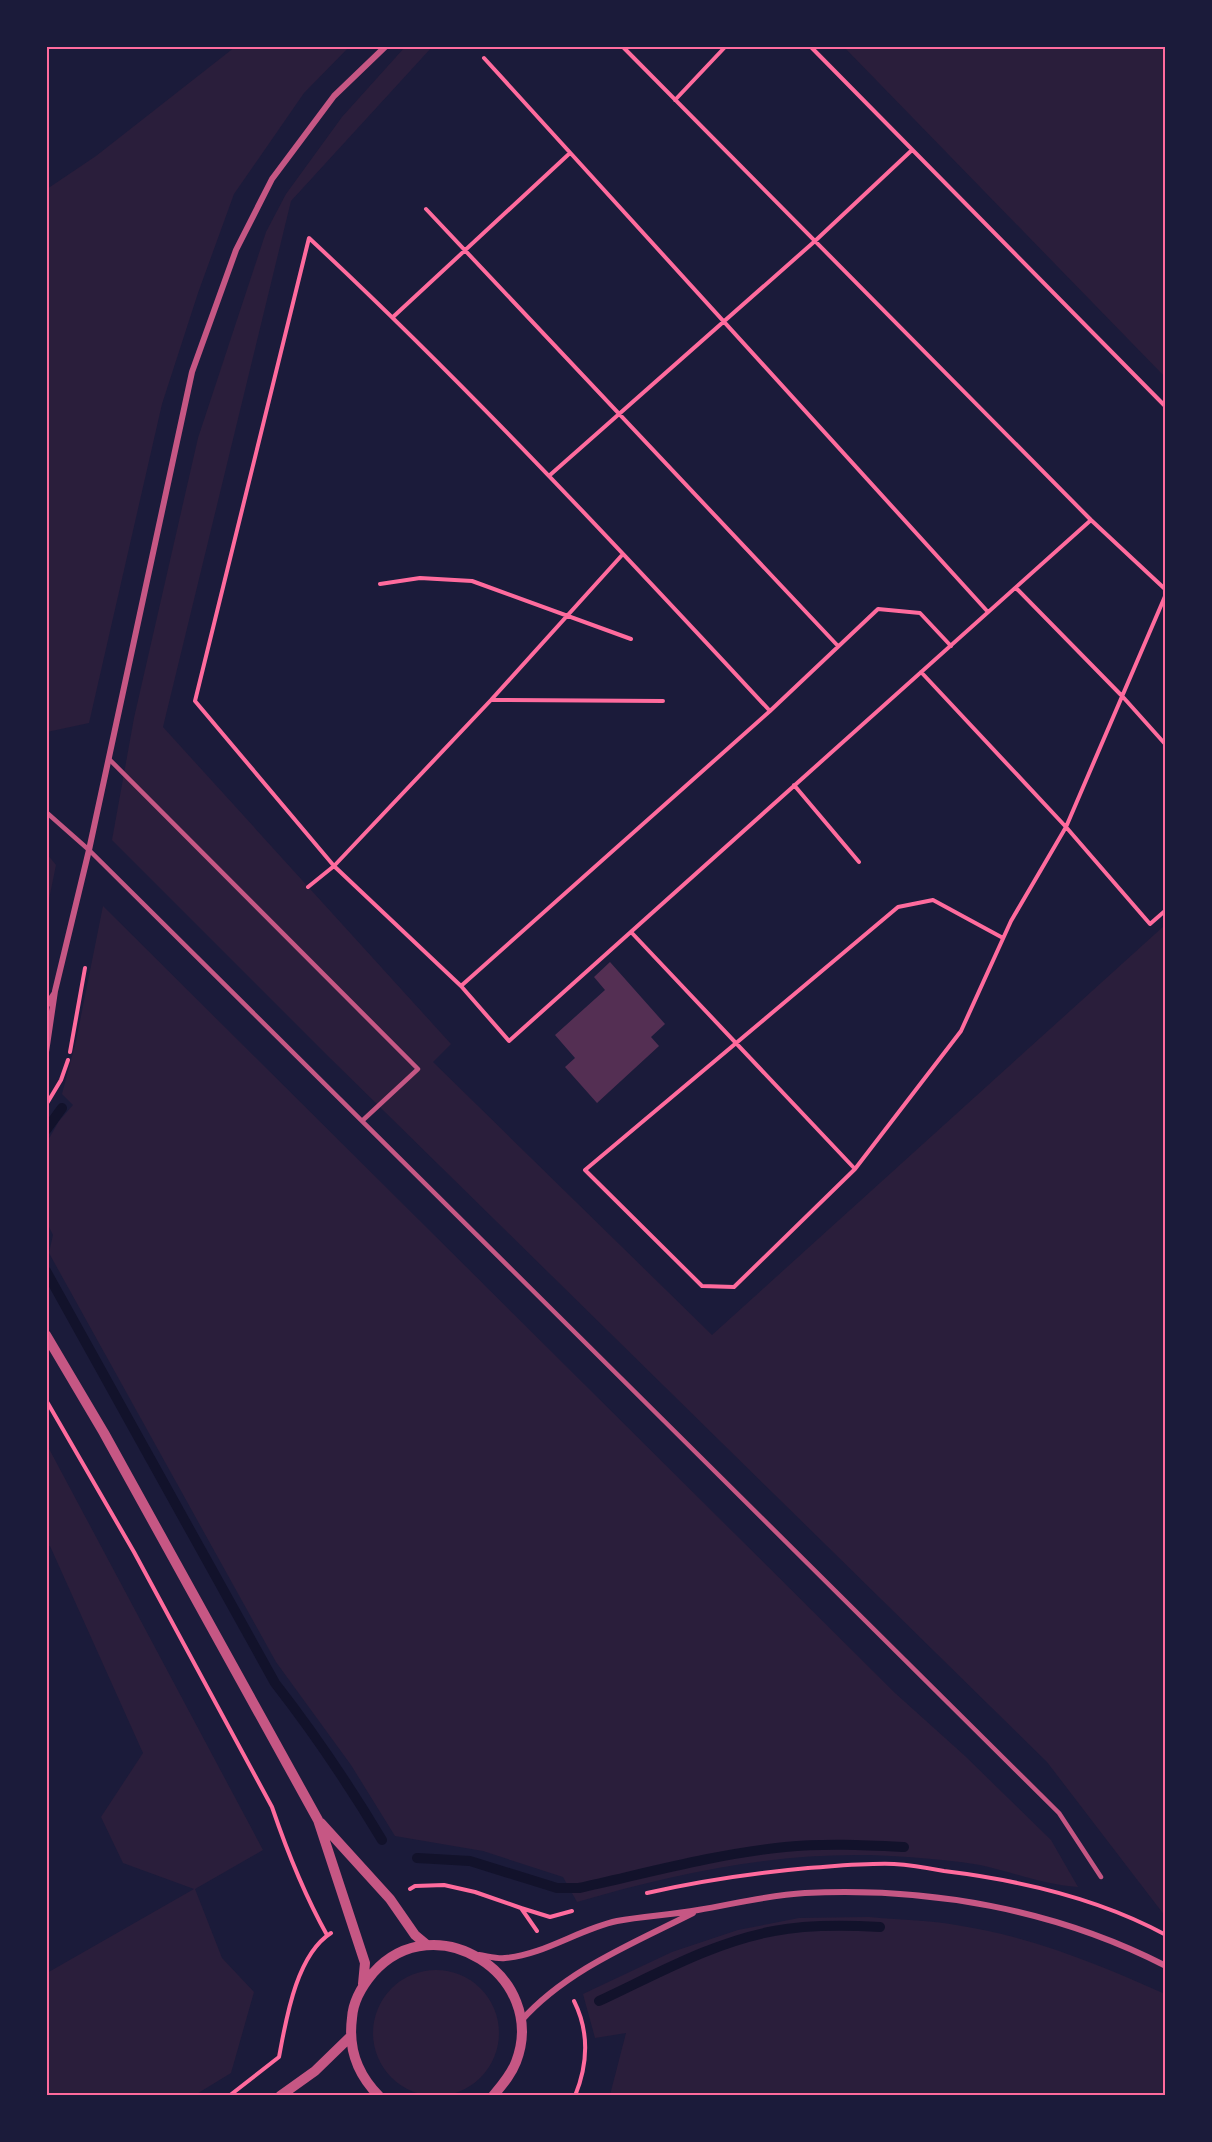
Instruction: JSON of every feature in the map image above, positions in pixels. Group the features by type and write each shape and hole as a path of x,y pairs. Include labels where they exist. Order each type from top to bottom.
{"street":[{"path":"46,1052 55,991 89,850 192,372 236,250 272,179 334,96 386,46"},
{"path":"46,1006 55,991"},
{"path":"46,1335 104,1432 318,1820 365,1963 363,1984 352,2009 350,2037 356,2062 368,2085 379,2096"},
{"path":"318,1820 390,1899 415,1935 427,1945"},
{"path":"363,1984 381,1965 402,1952 427,1945 451,1946 475,1954 504,1959 536,1951 616,1922 699,1910 753,1899 804,1893 879,1892 956,1899 1023,1913 1093,1932 1166,1966"},
{"path":"521,2021 533,2007 597,1962 699,1910"},
{"path":"475,1954 497,1971 513,1994 521,2021 521,2042 516,2062 506,2080 493,2096"},
{"path":"280,2096 315,2071 350,2037"},
{"path":"506,2080 507,2096"}],"lane":[{"path":"109,759 418,1069 362,1121"},
{"path":"46,812 89,850 1059,1813 1101,1877"}],"path":[{"path":"622,46 1091,520 1166,590"},
{"path":"675,100 726,46"},
{"path":"810,46 1166,407"},
{"path":"484,58 988,612"},
{"path":"550,475 725,322 912,150"},
{"path":"393,317 570,153"},
{"path":"426,209 838,646"},
{"path":"770,711 550,475 393,317 309,238 195,701 334,866 461,987 509,1041 1091,520"},
{"path":"308,887 334,866 491,700 623,554"},
{"path":"380,584 420,578 472,581 631,639"},
{"path":"1016,588 1123,697 1166,745"},
{"path":"1003,938 933,900 898,907 585,1170 702,1286 734,1287 855,1169 961,1031 1011,921 1066,827 1166,594"},
{"path":"461,987 770,711 878,609 920,613 951,646"},
{"path":"921,672 1066,827 1150,924 1166,910"},
{"path":"491,700 663,701"},
{"path":"794,786 859,862"},
{"path":"632,932 855,1169"},
{"path":"46,1400 134,1552 272,1807 285,1848 327,1935 303,1966 286,2021 279,2057 229,2096"},
{"path":"1096,1906 1142,1922 1166,1935"}],"shaded area":[{"path":"235,47 349,47 304,93 234,194 198,293 162,404 89,723 47,732 47,189 96,156"},
{"path":"405,47 432,47 291,201 163,727 451,1044 433,1062 712,1335 1165,925 1165,1916 1047,1762 331,1059 112,840 134,718 198,438 266,232 286,194 342,117"},
{"path":"844,47 1165,47 1165,377"},
{"path":"47,854 56,865 47,909"},
{"path":"103,906 895,1693 965,1756 1051,1840 1078,1887 1053,1884 980,1865 953,1861 866,1855 824,1856 782,1859 699,1871 577,1902 563,1877 483,1851 395,1836 351,1765 276,1662 49,1253 53,1235 47,1223 47,1142 59,1121 73,1105 62,1094 76,1041"},
{"path":"47,1445 263,1850 195,1889 222,1958 254,1992 231,2073 195,2095 47,2095 47,1973 194,1889 123,1863 101,1817 143,1753 50,1546 47,1546"},
{"path":"869,1917 945,1923 1010,1936 1063,1952 1165,1994 1165,2095 610,2095 626,2033 595,2038 583,1994 672,1952 738,1930 799,1918"},
{"path":"436,1970 460,1974 481,1988 495,2009 499,2033 495,2057 481,2078 460,2092 436,2096 412,2092 391,2078 377,2057 373,2033 377,2009 391,1988 412,1974"}],"building":[{"path":"610,962 665,1024 651,1037 659,1046 597,1103 565,1067 575,1058 555,1035 605,990 594,977"}],"waterway":[{"path":"46,1130 62,1108"},
{"path":"46,1271 275,1683 331,1760 382,1840"},
{"path":"417,1858 470,1861 557,1888 579,1888 759,1850 815,1845 904,1847"},
{"path":"599,2001 685,1960 751,1936 814,1926 880,1927"}]}
